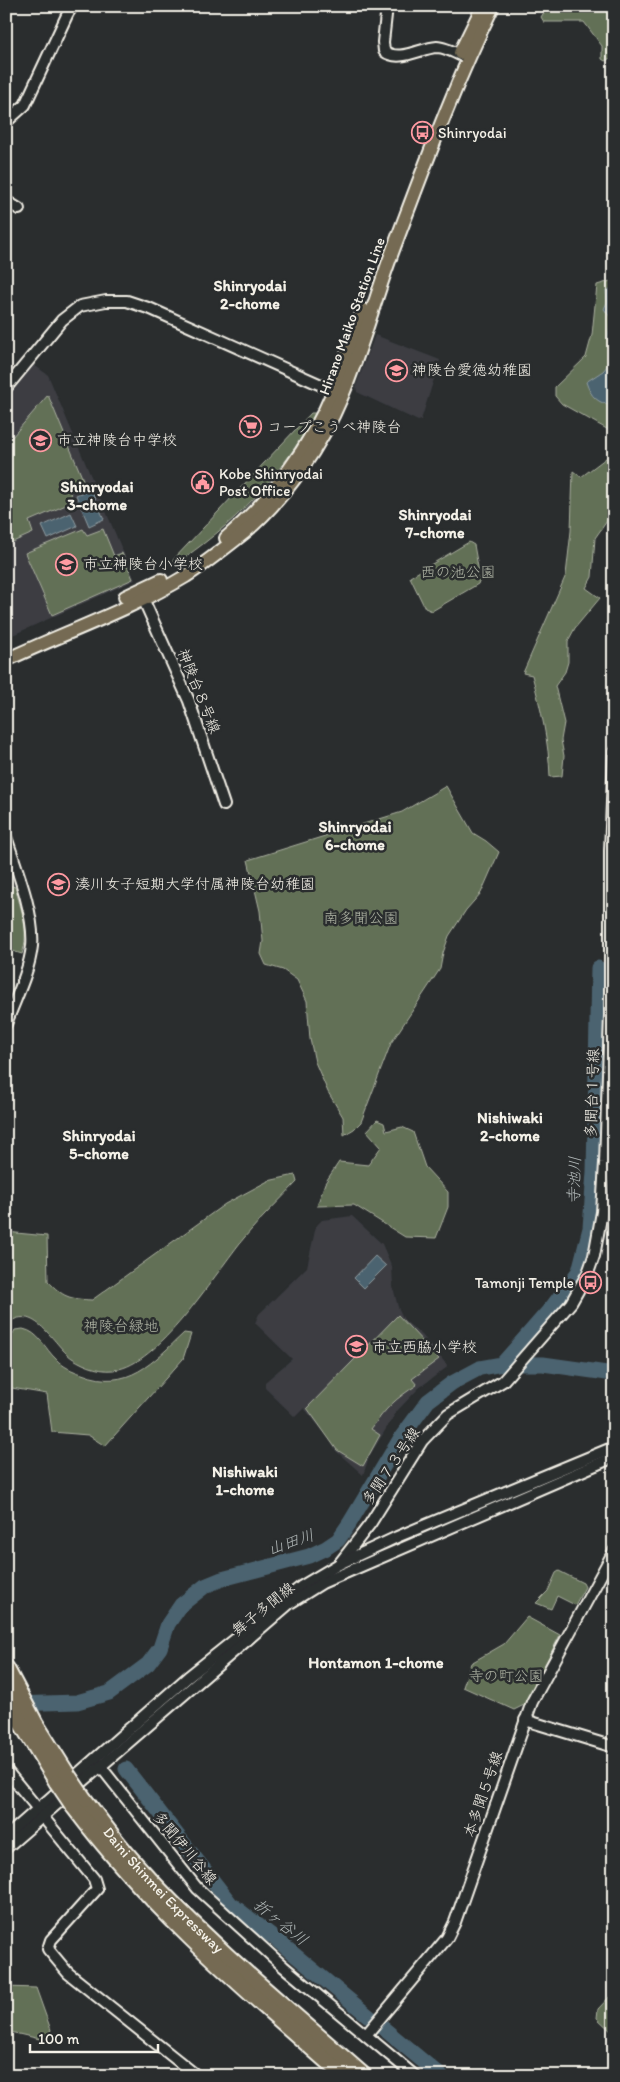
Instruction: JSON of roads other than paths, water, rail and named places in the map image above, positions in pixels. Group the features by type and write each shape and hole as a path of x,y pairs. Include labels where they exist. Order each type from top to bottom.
{"highway":[{"name":"Daini Shinmei Expressway","path":"6,1668 14,1683 27,1723"},
{"name":"Daini Shinmei Expressway","path":"6,1698 27,1723 130,1877 198,1946 344,2076"},
{"name":"Daini Shinmei Expressway","path":"79,1803 179,1910 243,1970 364,2076"}],"main road":[{"name":"Hirano Maiko Station Line","path":"6,660 195,570 246,531 280,497 306,461 332,418 338,393 483,6"},
{"name":"Hirano Maiko Station Line","path":"463,56 493,6"},
{"name":"Hirano Maiko Station Line","path":"6,650 141,595"}],"street":[{"path":"6,122 25,105 73,6"},
{"path":"387,6 383,42 384,51 389,55 401,56 438,47 463,56"},
{"path":"6,201 19,209"},
{"path":"6,388 62,320 80,306 106,301 127,301 151,309 338,393"},
{"name":"神陵台８号線","path":"141,595 189,701 224,805"},
{"name":"多聞台１号線","path":"506,1377 571,1303 588,1273 598,1236 605,1153 610,1014 612,897 610,851 614,752"},
{"path":"6,837 19,874 32,926 32,946 28,964 6,1024"},
{"name":"多聞７３号線","path":"339,1564 370,1524 422,1441 448,1414 506,1377"},
{"name":"舞子多聞線","path":"98,1763 188,1677 270,1609 302,1586 339,1564 444,1517 614,1448"},
{"name":"舞子多聞線","path":"6,1848 40,1813 290,1603 322,1583 614,1456"},
{"name":"本多聞５号線","path":"370,2031 446,1938 455,1922 532,1702 614,1551"},
{"path":"525,1720 614,1747"},
{"name":"多聞伊川谷線","path":"98,1763 196,1888 284,1967 370,2031 415,2076"},
{"path":"6,1770 94,1879 97,1889 51,1940 48,1949 68,1973 197,2076"},
{"name":"舞子多聞線","path":"6,1837 40,1813"}],"water":[{"path":"614,288 614,346 608,337 611,318 604,309 607,302 606,290"},
{"path":"614,358 614,406 599,401 590,392 586,382 603,371"},
{"path":"91,489 104,519 89,526 76,495"},
{"path":"71,513 77,526 48,539 42,526"},
{"path":"375,1256 386,1266 364,1288 354,1278"}],"waterway":[{"name":"寺池川","path":"502,1364 552,1307 579,1271 590,1228 594,1172 598,968"},
{"name":"山田川","path":"13,1704 77,1702 109,1693 148,1664 160,1648 168,1624 181,1605 205,1586 222,1579 309,1556 338,1540 400,1439 428,1401 452,1383 480,1368 502,1364 543,1364 614,1374"},
{"name":"折ヶ谷川","path":"126,1769 231,1904 441,2076"}],"place":[{"name":"Shinryodai","path":"422,133"},
{"name":"神陵台愛徳幼稚園","path":"396,370"},
{"name":"コープこうべ神陵台","path":"251,427"},
{"name":"市立神陵台中学校","path":"41,440"},
{"name":"Kobe Shinryodai Post Office","path":"203,483"},
{"name":"市立神陵台小学校","path":"67,564"},
{"name":"湊川女子短期大学付属神陵台幼稚園","path":"59,884"},
{"name":"Tamonji Temple","path":"590,1283"},
{"name":"市立西脇小学校","path":"356,1347"}],"district":[{"name":"Shinryodai 2-chome","path":"250,294"},
{"name":"Shinryodai 3-chome","path":"97,495"},
{"name":"Shinryodai 7-chome","path":"435,523"},
{"name":"Shinryodai 6-chome","path":"355,835"},
{"name":"Nishiwaki 2-chome","path":"510,1126"},
{"name":"Shinryodai 5-chome","path":"99,1144"},
{"name":"Nishiwaki 1-chome","path":"245,1480"},
{"name":"Hontamon 1-chome","path":"376,1662"}],"park label":[{"name":"西の池公園","path":"458,572"},
{"name":"南多聞公園","path":"361,918"},
{"name":"神陵台緑地","path":"121,1326"},
{"name":"寺の町公園","path":"506,1676"}]}
